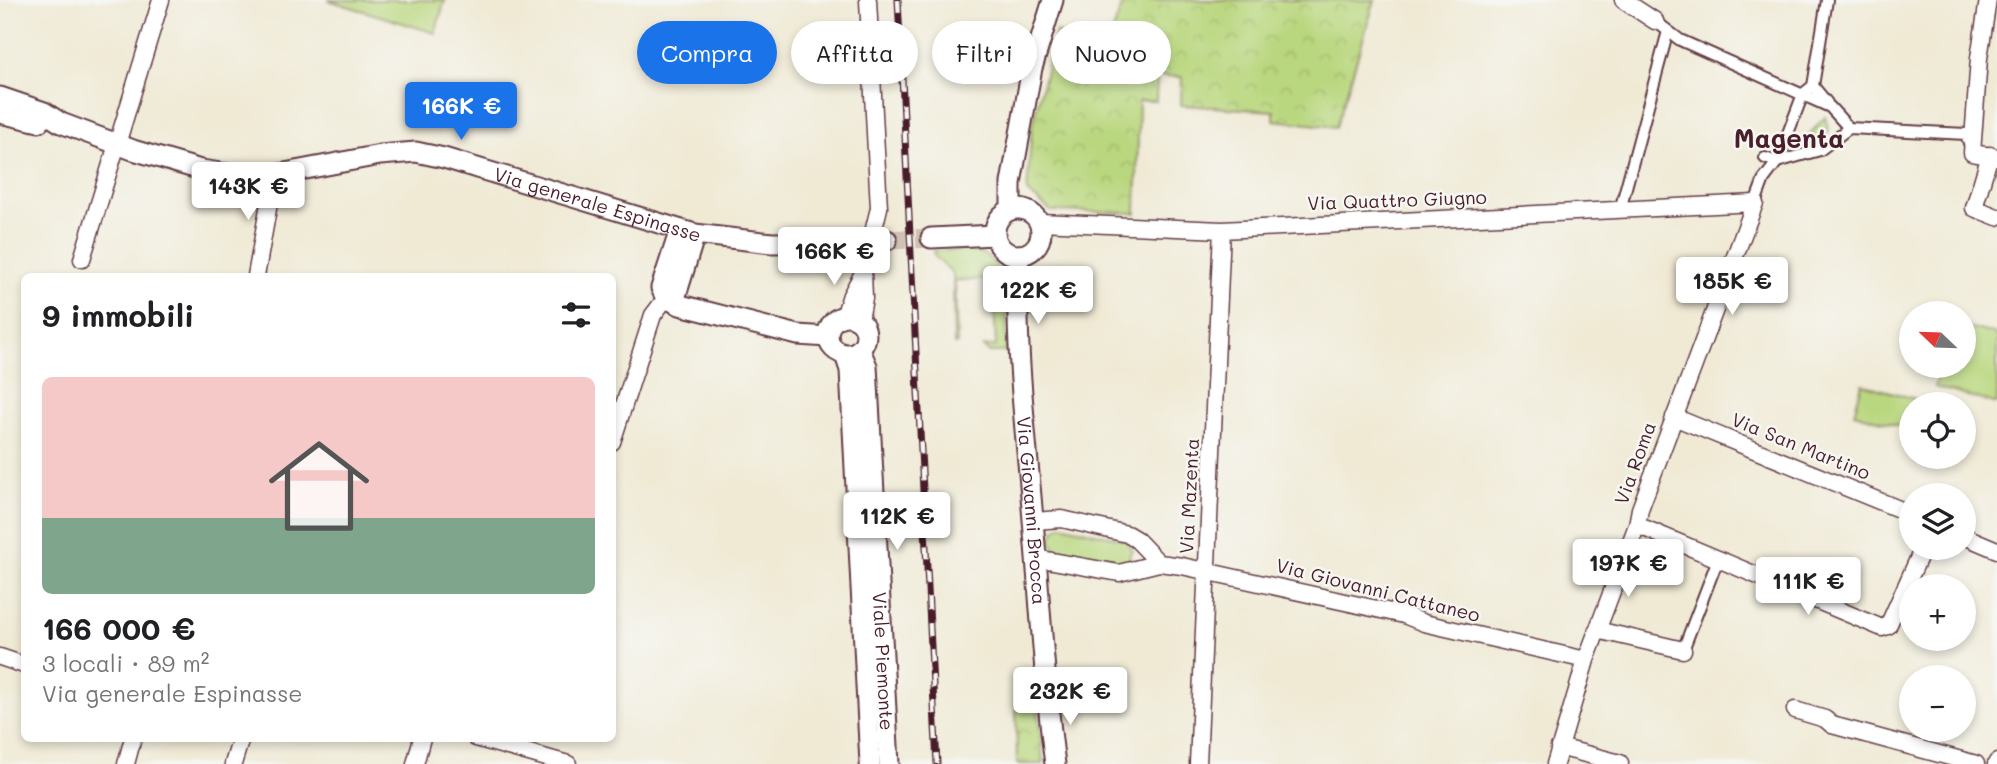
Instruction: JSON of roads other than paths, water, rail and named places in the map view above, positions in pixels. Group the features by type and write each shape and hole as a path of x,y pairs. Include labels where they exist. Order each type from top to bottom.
{"street":[{"path":"82,259 162,0"},
{"path":"852,319 865,327 865,343 853,352 834,349 828,337 831,325 852,319 864,298 863,273 879,208 868,0"},
{"path":"1011,209 1011,183 1032,68 1053,0"},
{"path":"1623,0 1645,5 1661,26 1680,40 1830,107"},
{"path":"1803,94 1813,86 1827,0"},
{"path":"1972,153 1979,58 1988,0"},
{"path":"1620,210 1661,26"},
{"path":"1813,86 1849,128"},
{"name":"Via Roma","path":"1555,764 1586,660 1674,417 1764,179 1777,162 1803,94"},
{"name":"Via generale Espinasse","path":"0,97 44,112 61,124 201,170 241,176 274,175 380,155 416,152 444,158 688,232 772,243 854,242"},
{"name":"Via generale Espinasse","path":"0,113 46,124 61,124"},
{"path":"1765,158 1777,162 1820,150 1849,128 1966,134 1972,153"},
{"path":"1972,153 1994,156 1974,208 1997,217"},
{"path":"257,273 274,175"},
{"name":"Via Quattro Giugno","path":"1040,222 1222,230 1755,203"},
{"path":"1011,209 1029,211 1040,222 1042,235 1038,245 1032,251 1019,255 1004,250 995,235 997,221 1011,209"},
{"name":"Via Mazenta","path":"1198,764 1222,230"},
{"path":"616,430 653,315 670,300 688,232"},
{"path":"931,238 995,235"},
{"name":"Via Giovanni Brocca","path":"1019,255 1017,294 1020,358 1045,695 1055,764"},
{"path":"670,300 799,335 828,337"},
{"name":"Viale Piemonte","path":"853,352 850,370 870,764"},
{"name":"Viale Piemonte","path":"853,352 867,366 889,764"},
{"name":"Via San Martino","path":"1674,417 1899,509"},
{"path":"1033,521 1062,519 1127,534 1160,563"},
{"path":"1637,525 1882,628 1888,626 1918,560"},
{"path":"1976,541 1997,550"},
{"name":"Via Giovanni Cattaneo","path":"1036,558 1119,573 1160,563 1206,571 1404,615 1424,623 1586,660"},
{"path":"1597,630 1683,650 1718,559"},
{"path":"0,657 21,664"},
{"path":"1795,710 1825,719 1832,724 1976,764"},
{"path":"126,764 132,742"},
{"path":"233,764 240,742"},
{"path":"415,764 421,742"},
{"path":"519,744 568,764"},
{"path":"1559,747 1620,763"}],"tunnel":[{"path":"887,240 931,238"}],"railway":[{"path":"898,0 937,764"}],"district":[{"name":"Magenta","path":"1789,139"}]}
